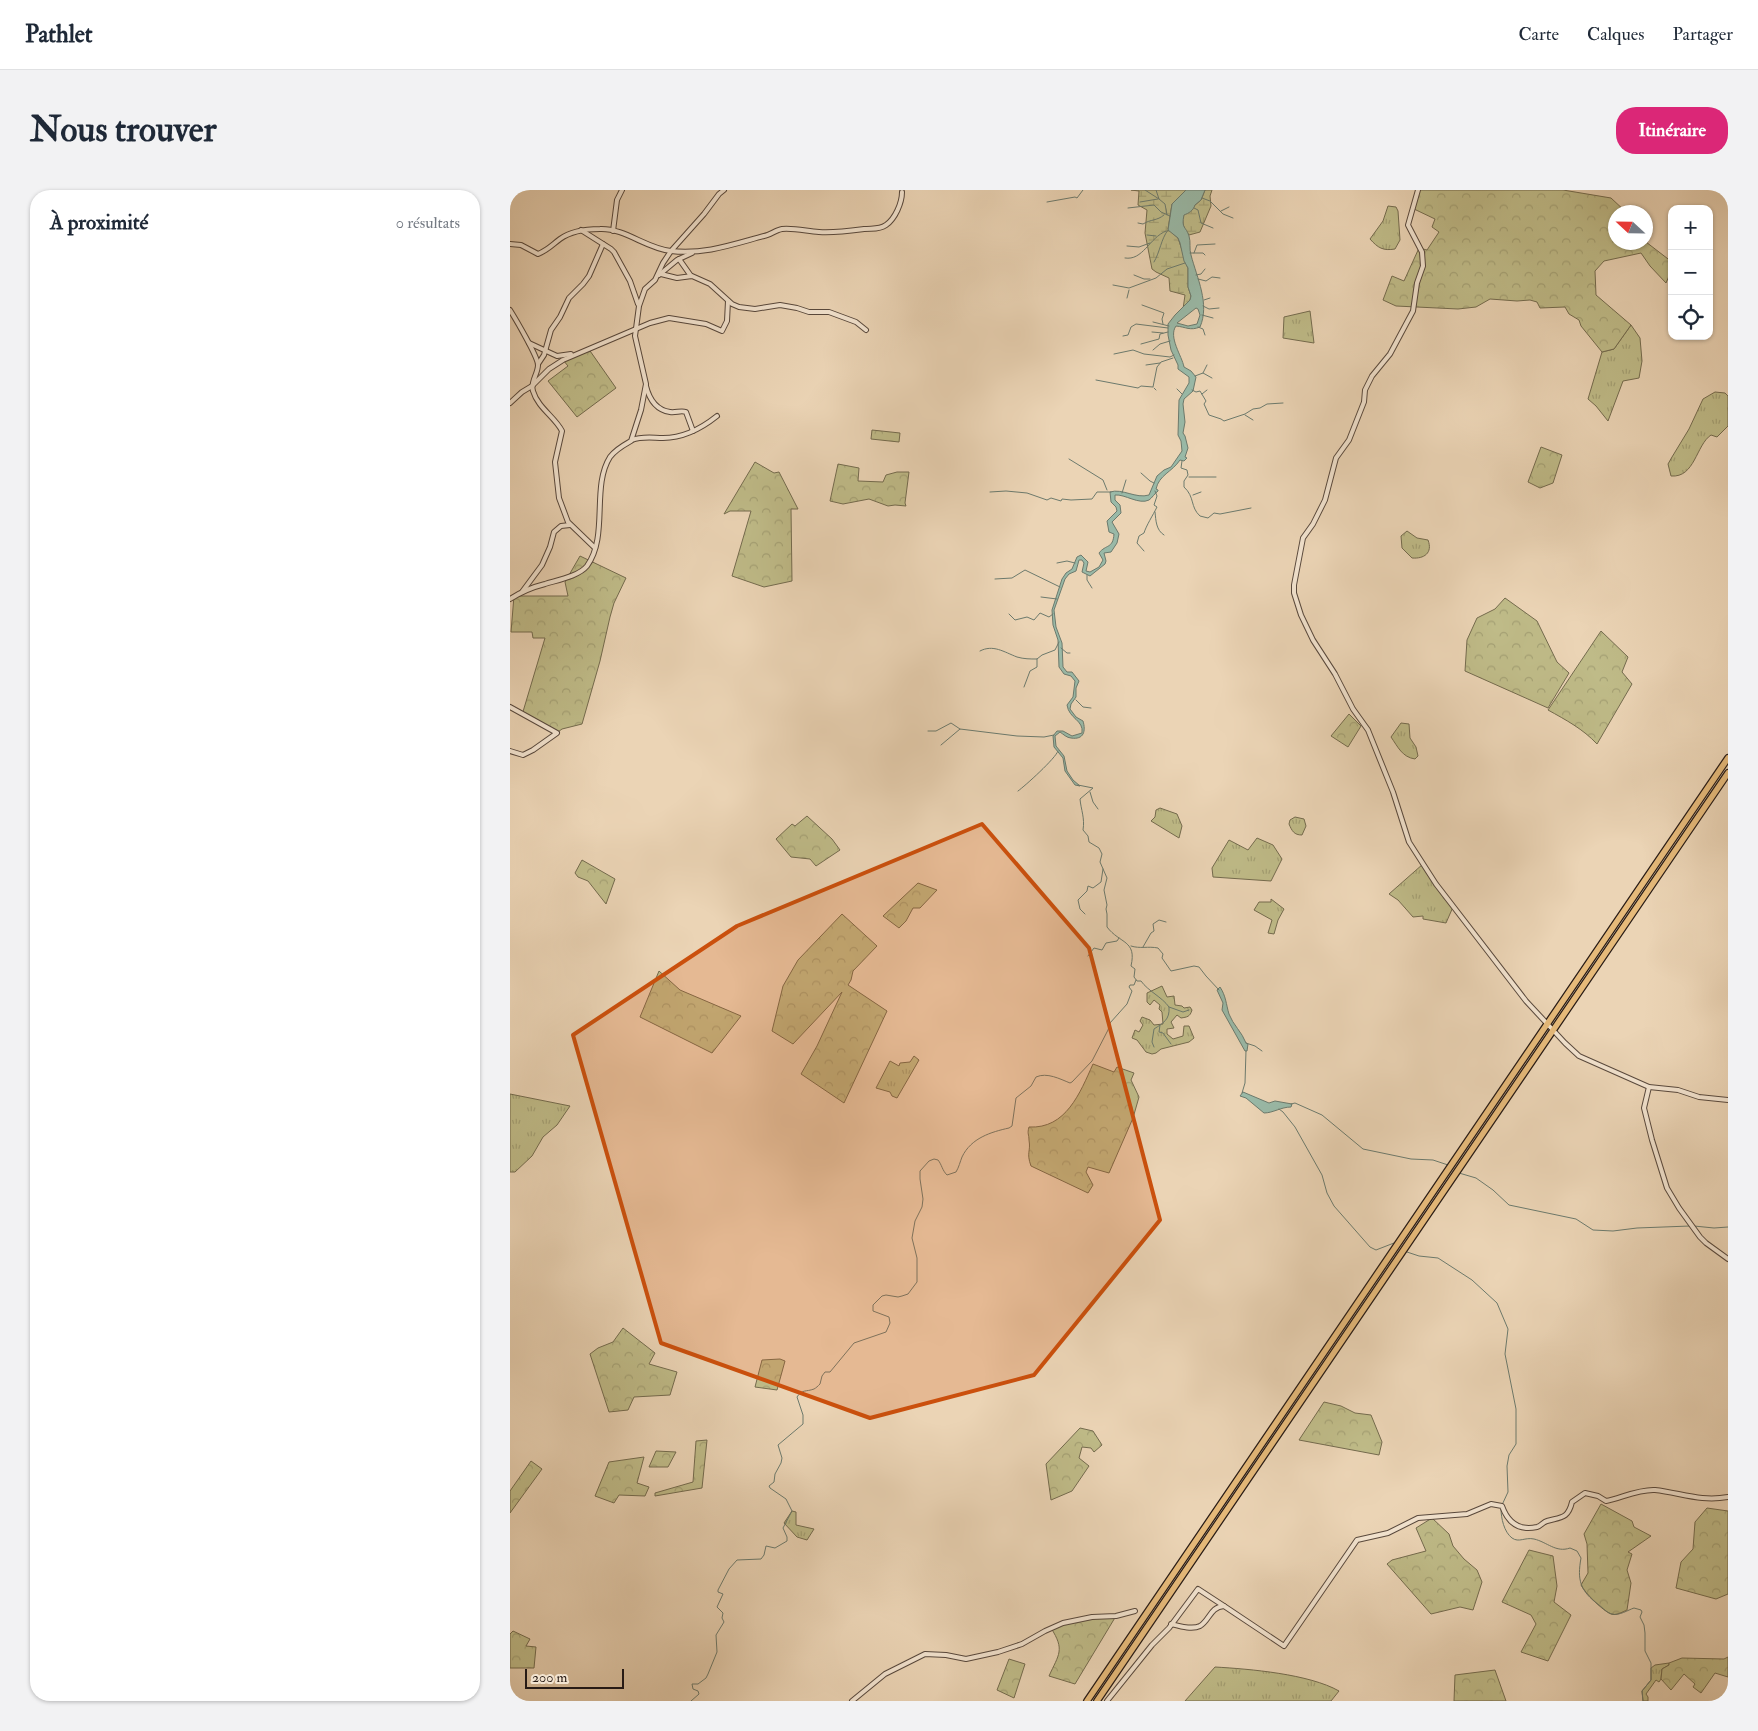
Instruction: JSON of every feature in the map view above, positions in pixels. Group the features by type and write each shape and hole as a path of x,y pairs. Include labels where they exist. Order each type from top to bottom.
{"highway":[{"path":"1087,1701 1728,758"},
{"path":"1097,1701 1728,773"}],"street":[{"path":"613,231 617,200 622,190"},
{"path":"655,280 671,251 724,190"},
{"path":"1418,190 1408,225 1422,252 1423,266 1417,283 1411,315 1390,354 1372,376 1365,390 1364,402 1349,440 1336,458 1325,500 1313,524 1303,538 1294,577 1294,592 1301,615 1313,640 1335,674 1353,709 1368,730 1393,792 1409,842 1450,903 1526,1001 1579,1056 1649,1087 1678,1090 1699,1097 1728,1100"},
{"path":"510,244 521,245 538,254 549,249 568,234 581,230 602,228 671,251 715,250 769,235 779,230 801,229 835,232 856,231 866,228 876,229 886,226 892,219 899,207 902,192"},
{"path":"581,230 614,252 636,294 639,306"},
{"path":"595,548 567,522 559,498 556,471 556,452 562,431 548,416 538,401 532,386 552,328 560,317 569,298 584,284 589,276 604,244"},
{"path":"693,431 686,412 671,412 660,408 650,398 638,356 635,330 639,306 645,288 679,259 696,250"},
{"path":"679,259 691,276"},
{"path":"661,274 677,278 691,276 710,284 728,301 739,306 755,309 780,306 809,312 829,312 856,322 866,330"},
{"path":"529,343 559,356 578,352 610,341 650,323 669,318 706,324 722,331 727,321 728,301"},
{"path":"510,310 529,343 538,364"},
{"path":"510,404 549,369 578,352"},
{"path":"632,440 642,410 646,384"},
{"path":"510,599 522,592 568,578 587,567 595,548 602,484 606,468 610,458 618,448 632,440 646,437 665,438 693,431 716,416"},
{"path":"522,592 542,565 554,532 561,526 570,525"},
{"path":"510,707 557,733 523,755 510,751"},
{"path":"1649,1087 1644,1108 1654,1147 1668,1188 1679,1208 1700,1237 1728,1259"},
{"path":"1108,1701 1198,1589 1284,1646 1357,1540 1388,1533 1418,1518 1467,1514 1491,1504 1496,1504 1502,1506 1508,1520 1519,1527 1530,1528 1563,1518 1570,1510 1572,1502 1585,1492 1598,1496 1606,1502 1653,1490 1680,1496 1712,1499 1728,1497"},
{"path":"1171,1624 1194,1628 1200,1626 1213,1610 1224,1606"},
{"path":"852,1701 885,1674 925,1654 946,1655 966,1659 998,1652 1022,1644 1063,1623 1092,1617 1116,1616 1135,1611"}],"highlighted area":[{"path":"982,824 1089,948 1160,1220 1034,1375 870,1418 661,1343 573,1035 737,926"}],"green space":[{"path":"1131,190 1186,190 1172,204 1168,229 1178,238 1188,268 1188,287 1191,296 1183,309 1185,295 1170,291 1169,278 1152,269 1145,233 1147,210 1138,205 1139,191"},
{"path":"1205,190 1212,190 1210,196 1211,206 1200,232 1189,235 1183,225 1183,215 1201,200"},
{"path":"1418,190 1563,190 1611,198 1618,205 1608,205 1608,250 1653,250 1653,247 1668,259 1668,278 1666,283 1641,253 1604,261 1595,271 1596,295 1631,325 1614,349 1602,352 1581,326 1579,320 1569,314 1565,307 1540,308 1537,302 1530,300 1490,299 1476,307 1458,309 1396,306 1383,300 1392,276 1404,281 1419,248 1427,250 1439,232 1432,227 1435,219 1414,209"},
{"path":"1388,206 1396,207 1398,211 1400,240 1395,249 1391,250 1381,248 1370,239 1383,221"},
{"path":"1310,311 1314,343 1283,338 1284,317"},
{"path":"1631,325 1640,338 1642,361 1639,378 1623,381 1608,421 1588,399 1602,352 1614,349"},
{"path":"588,348 616,388 577,417 548,381 568,366 563,360"},
{"path":"1715,392 1725,393 1728,396 1728,426 1717,437 1711,435 1706,440 1685,472 1671,476 1668,464 1689,429 1703,399"},
{"path":"872,430 900,433 899,442 871,439"},
{"path":"1541,447 1562,455 1553,483 1540,488 1528,482"},
{"path":"755,462 774,473 779,472 798,509 791,509 792,581 764,587 732,576 751,511 730,511 724,514"},
{"path":"838,464 859,468 858,481 883,482 886,475 897,472 909,472 906,506 888,506 869,499 843,504 830,501"},
{"path":"1407,531 1417,538 1428,540 1428,552 1424,556 1412,558 1402,548 1401,536"},
{"path":"580,556 626,578 614,603 582,724 562,729 558,732 522,715 545,638 533,638 532,632 511,632 514,596 568,596 565,582"},
{"path":"1505,598 1537,621 1557,662 1569,673 1548,708 1465,671 1467,640 1477,618 1495,609"},
{"path":"1601,631 1628,657 1622,672 1632,684 1597,744 1580,729 1548,710"},
{"path":"1349,714 1361,726 1348,747 1331,736"},
{"path":"1401,723 1409,724 1410,738 1416,747 1418,756 1415,759 1404,754 1391,737"},
{"path":"1160,808 1177,814 1182,826 1179,838 1151,821 1155,817 1156,810"},
{"path":"807,816 832,839 840,850 816,866 810,859 791,857 776,839 792,824 795,826"},
{"path":"1295,817 1304,819 1306,826 1302,835 1294,832 1289,824 1290,820"},
{"path":"1257,838 1273,845 1282,859 1271,881 1213,877 1212,868 1229,840 1248,850"},
{"path":"582,860 615,879 606,904 588,881 578,877 575,873"},
{"path":"1423,864 1453,907 1446,923 1423,919 1423,916 1413,917 1398,900 1389,894"},
{"path":"918,883 937,890 920,908 913,908 906,921 899,928 883,916"},
{"path":"1271,899 1284,909 1274,934 1268,933 1272,920 1254,910 1259,902 1271,902"},
{"path":"842,914 877,946 853,971 848,985 887,1011 844,1103 801,1074 817,1046 842,992 793,1044 772,1031 783,986 798,960"},
{"path":"659,971 680,990 741,1016 712,1053 640,1017"},
{"path":"1162,986 1167,997 1174,996 1175,1005 1184,1008 1190,1007 1192,1010 1187,1017 1181,1018 1177,1015 1171,1022 1174,1028 1167,1029 1167,1034 1173,1039 1183,1036 1184,1026 1189,1026 1194,1038 1189,1042 1161,1049 1152,1054 1146,1052 1137,1040 1132,1038 1135,1030 1139,1032 1143,1025 1140,1021 1142,1017 1150,1020 1154,1025 1163,1024 1162,1012 1159,1009 1160,1005 1154,1000 1150,1005 1147,1002 1147,993"},
{"path":"914,1056 919,1060 897,1098 892,1096 890,1092 876,1088 890,1061 899,1066 900,1063 910,1062"},
{"path":"1093,1064 1114,1072 1117,1067 1134,1073 1131,1080 1139,1097 1133,1118 1109,1173 1088,1167 1086,1172 1093,1185 1088,1193 1031,1166 1028,1131 1029,1127 1042,1126 1062,1116 1077,1097"},
{"path":"510,1094 570,1106 557,1125 543,1137 532,1156 515,1172 510,1172"},
{"path":"623,1328 655,1353 649,1364 677,1372 670,1395 634,1397 628,1410 609,1412 590,1354 598,1348 613,1342"},
{"path":"780,1359 785,1361 777,1390 755,1387 762,1360"},
{"path":"1324,1402 1341,1406 1355,1413 1371,1415 1382,1442 1379,1455 1299,1440"},
{"path":"1080,1428 1093,1431 1102,1445 1094,1452 1091,1448 1082,1447 1079,1458 1089,1466 1072,1491 1051,1500 1046,1464"},
{"path":"707,1440 702,1488 655,1496 655,1493 693,1482 696,1441"},
{"path":"656,1451 676,1452 668,1467 649,1467"},
{"path":"644,1457 637,1483 649,1487 645,1496 619,1495 614,1503 595,1496 609,1462"},
{"path":"531,1461 542,1469 510,1513 510,1491"},
{"path":"1601,1504 1632,1521 1634,1527 1651,1536 1628,1552 1632,1554 1627,1570 1631,1583 1627,1610 1619,1614 1611,1614 1599,1606 1581,1585 1588,1573 1587,1544 1584,1534"},
{"path":"1707,1508 1728,1511 1728,1594 1716,1599 1676,1588 1681,1562 1693,1549 1695,1522"},
{"path":"792,1511 796,1512 796,1525 814,1529 807,1540 797,1537 784,1523"},
{"path":"1432,1518 1449,1534 1453,1546 1464,1559 1477,1570 1482,1582 1473,1610 1460,1607 1431,1614 1387,1564 1392,1560 1426,1551 1416,1528"},
{"path":"1529,1550 1553,1556 1557,1586 1554,1602 1571,1615 1548,1661 1521,1652 1536,1624 1531,1615 1502,1602"},
{"path":"1116,1616 1075,1684 1049,1676 1059,1652 1058,1642 1051,1628 1083,1619"},
{"path":"513,1631 530,1639 526,1646 536,1647 534,1668 510,1668 510,1634"},
{"path":"1728,1657 1728,1677 1715,1673 1701,1693 1693,1687 1695,1684 1684,1674 1671,1690 1661,1679 1662,1669 1669,1665 1669,1663 1682,1658 1724,1659"},
{"path":"1009,1659 1025,1664 1014,1698 997,1690"},
{"path":"1669,1663 1669,1665 1662,1669 1659,1682 1656,1680 1646,1694 1648,1701 1643,1701 1642,1691 1651,1680 1651,1668 1655,1665"},
{"path":"1215,1667 1296,1676 1339,1691 1331,1701 1185,1701"},
{"path":"1495,1670 1506,1701 1454,1701 1455,1675"}],"shaded area":[{"path":"1186,190 1205,190 1201,200 1191,212 1184,215 1183,223 1189,236 1190,253 1202,291 1203,318 1200,327 1191,329 1176,326 1174,330 1174,341 1184,367 1196,377 1193,391 1184,399 1183,404 1185,422 1183,433 1188,448 1185,457 1187,458 1184,461 1180,460 1160,480 1156,489 1158,491 1149,500 1141,501 1115,495 1115,500 1120,505 1121,513 1112,522 1119,534 1117,543 1111,552 1104,553 1105,564 1090,576 1082,572 1084,563 1082,560 1079,560 1076,571 1069,574 1065,579 1054,610 1056,627 1062,643 1063,667 1067,672 1072,672 1079,681 1076,688 1076,697 1070,709 1076,717 1083,721 1084,728 1083,734 1079,738 1068,737 1060,732 1055,736 1056,746 1064,756 1067,771 1080,786 1075,785 1065,771 1063,758 1054,747 1053,736 1057,731 1063,731 1072,736 1082,733 1082,729 1079,722 1068,710 1067,705 1073,697 1075,681 1071,676 1064,674 1059,667 1058,640 1053,625 1052,610 1062,579 1072,569 1077,557 1081,555 1088,562 1086,571 1090,572 1099,567 1103,560 1099,553 1112,542 1114,534 1109,532 1107,521 1117,511 1111,502 1110,492 1119,491 1139,496 1149,495 1157,476 1171,467 1182,451 1178,435 1179,400 1189,383 1189,377 1178,369 1171,350 1168,324 1190,300 1191,296 1188,287 1188,268 1184,261 1180,243 1178,238 1168,230 1172,204","holes":["1196,308 1200,315 1197,324 1188,326 1177,323"]},
{"path":"1220,987 1225,997 1229,1014 1248,1044 1247,1051 1245,1051 1222,1010 1223,1003 1217,990"},
{"path":"1243,1092 1269,1103 1275,1101 1292,1104 1291,1107 1264,1113 1246,1098 1240,1096"}],"waterway":[{"path":"1047,202 1077,198 1083,190"},
{"path":"1145,190 1159,199"},
{"path":"1156,190 1159,199 1165,204 1167,215"},
{"path":"1202,198 1210,201 1223,214 1233,218"},
{"path":"1140,202 1158,199"},
{"path":"1128,208 1154,205 1161,212 1170,216"},
{"path":"1221,211 1229,207"},
{"path":"1194,208 1198,210 1201,223 1213,228"},
{"path":"1138,223 1143,224 1164,215"},
{"path":"1154,262 1168,230"},
{"path":"1125,258 1137,256 1160,234 1166,231"},
{"path":"1147,235 1156,236"},
{"path":"1127,246 1139,247 1150,243"},
{"path":"1194,253 1197,245 1215,244"},
{"path":"1190,253 1203,253 1205,255"},
{"path":"1113,285 1129,288 1156,278 1167,269 1185,263"},
{"path":"1196,275 1201,274 1205,269"},
{"path":"1134,275 1150,279"},
{"path":"1198,279 1206,281 1212,277 1220,278"},
{"path":"1127,298 1129,290"},
{"path":"1204,300 1210,298"},
{"path":"1142,305 1164,313 1163,324"},
{"path":"1203,306 1209,309 1219,308"},
{"path":"1202,315 1213,318"},
{"path":"1153,322 1169,326"},
{"path":"1123,336 1128,335 1131,327 1136,324 1168,328"},
{"path":"1198,327 1203,329 1205,335"},
{"path":"1152,332 1163,333"},
{"path":"1141,344 1159,339 1160,334 1168,332"},
{"path":"1153,350 1160,344 1170,341"},
{"path":"1114,354 1133,350 1144,354 1170,357 1174,355"},
{"path":"1096,380 1138,388 1141,386 1153,387 1157,367 1161,362 1173,358"},
{"path":"1146,365 1160,363"},
{"path":"1203,373 1207,365"},
{"path":"1195,376 1203,373 1212,378"},
{"path":"1177,389 1182,394"},
{"path":"1192,390 1200,391 1206,401 1204,404 1209,415 1224,421 1267,404 1283,403"},
{"path":"1202,394 1207,390"},
{"path":"1245,415 1253,420"},
{"path":"1069,459 1103,480 1107,490"},
{"path":"1182,461 1181,468 1187,470 1188,475 1184,481 1184,487 1190,494 1195,509 1200,516 1208,518 1214,513 1220,514 1251,508"},
{"path":"1141,473 1154,483"},
{"path":"1189,477 1216,477"},
{"path":"1122,493 1126,480"},
{"path":"1144,551 1137,543 1139,536 1144,533 1157,507 1154,505 1157,496 1155,491"},
{"path":"990,492 1027,493 1047,500 1051,498 1061,501 1062,499 1092,499 1097,492 1111,492"},
{"path":"1193,495 1201,492"},
{"path":"1155,512 1158,528 1164,535"},
{"path":"1057,563 1067,561 1075,563"},
{"path":"995,579 1012,578 1025,570 1060,587"},
{"path":"1087,575 1087,580 1092,588"},
{"path":"1041,597 1057,599"},
{"path":"1009,614 1015,620 1027,617 1034,620 1040,613 1049,617 1053,614"},
{"path":"980,651 989,648 1020,658 1037,659 1055,650 1059,642"},
{"path":"1061,648 1070,653"},
{"path":"1024,687 1030,671 1037,667 1037,659"},
{"path":"1076,700 1083,707 1091,708"},
{"path":"928,731 936,731 951,723 960,729"},
{"path":"941,745 960,729 1017,736 1044,737 1054,735"},
{"path":"1018,791 1058,751"},
{"path":"1078,785 1093,788 1080,799 1083,830 1088,836 1089,842 1099,848 1102,854 1100,862 1107,878 1104,890 1107,905 1107,927 1126,943 1132,951 1131,966 1135,969 1134,977 1137,981 1141,981 1169,1007 1167,1018 1154,1029 1152,1042 1154,1047"},
{"path":"1090,792 1093,802 1098,809"},
{"path":"1085,914 1080,909 1078,900 1087,891 1088,886 1093,888 1101,882 1103,869"},
{"path":"1143,947 1154,931 1153,924 1159,920 1166,922"},
{"path":"1088,956 1094,948 1102,950 1106,943 1117,941 1119,938"},
{"path":"1131,946 1158,948 1171,971 1194,966 1199,967 1219,990"},
{"path":"691,1701 699,1694 698,1691 693,1689 692,1684 698,1684 706,1678 717,1652 716,1635 724,1622 722,1618 723,1613 717,1607 723,1594 718,1592 718,1590 729,1569 737,1560 761,1559 766,1546 775,1548 787,1541 783,1528 792,1511 786,1499 769,1486 774,1482 775,1474 781,1463 782,1458 778,1445 803,1424 803,1415 797,1397 802,1392 818,1386 825,1372 830,1372 854,1343 886,1332 890,1323 889,1317 873,1311 873,1305 882,1296 898,1297 908,1294 917,1282 917,1258 912,1238 915,1221 922,1207 923,1199 920,1171 929,1161 934,1159 938,1160 947,1175 956,1172 962,1157 971,1145 982,1137 1012,1126 1016,1098 1031,1086 1036,1077 1045,1075 1072,1082 1092,1061 1110,1023 1127,1004 1132,991 1129,987 1134,985 1136,980"},
{"path":"1169,1007 1183,1012 1189,1010"},
{"path":"1160,1025 1159,1032 1163,1033 1171,1044"},
{"path":"1246,1043 1262,1051"},
{"path":"1242,1093 1245,1083 1246,1051"},
{"path":"1291,1104 1295,1103 1322,1115 1363,1149 1411,1159 1433,1160 1448,1165"},
{"path":"1279,1109 1295,1127 1322,1175 1327,1193 1334,1206 1370,1247 1376,1250 1394,1243"},
{"path":"1459,1173 1476,1178 1509,1205 1576,1219 1593,1230 1613,1231 1690,1226"},
{"path":"1694,1226 1728,1227"},
{"path":"1407,1252 1419,1256 1438,1258 1472,1280 1497,1303 1508,1329 1505,1354 1516,1409 1516,1444 1509,1455 1507,1466 1508,1492 1502,1505"},
{"path":"1501,1509 1504,1525 1512,1538 1517,1540 1534,1539 1556,1548 1570,1548 1577,1551 1581,1558 1579,1573 1581,1584 1588,1595 1607,1612 1620,1614 1634,1608 1641,1610 1640,1617 1645,1633 1645,1651 1651,1663 1651,1680 1642,1691 1643,1701"}]}
